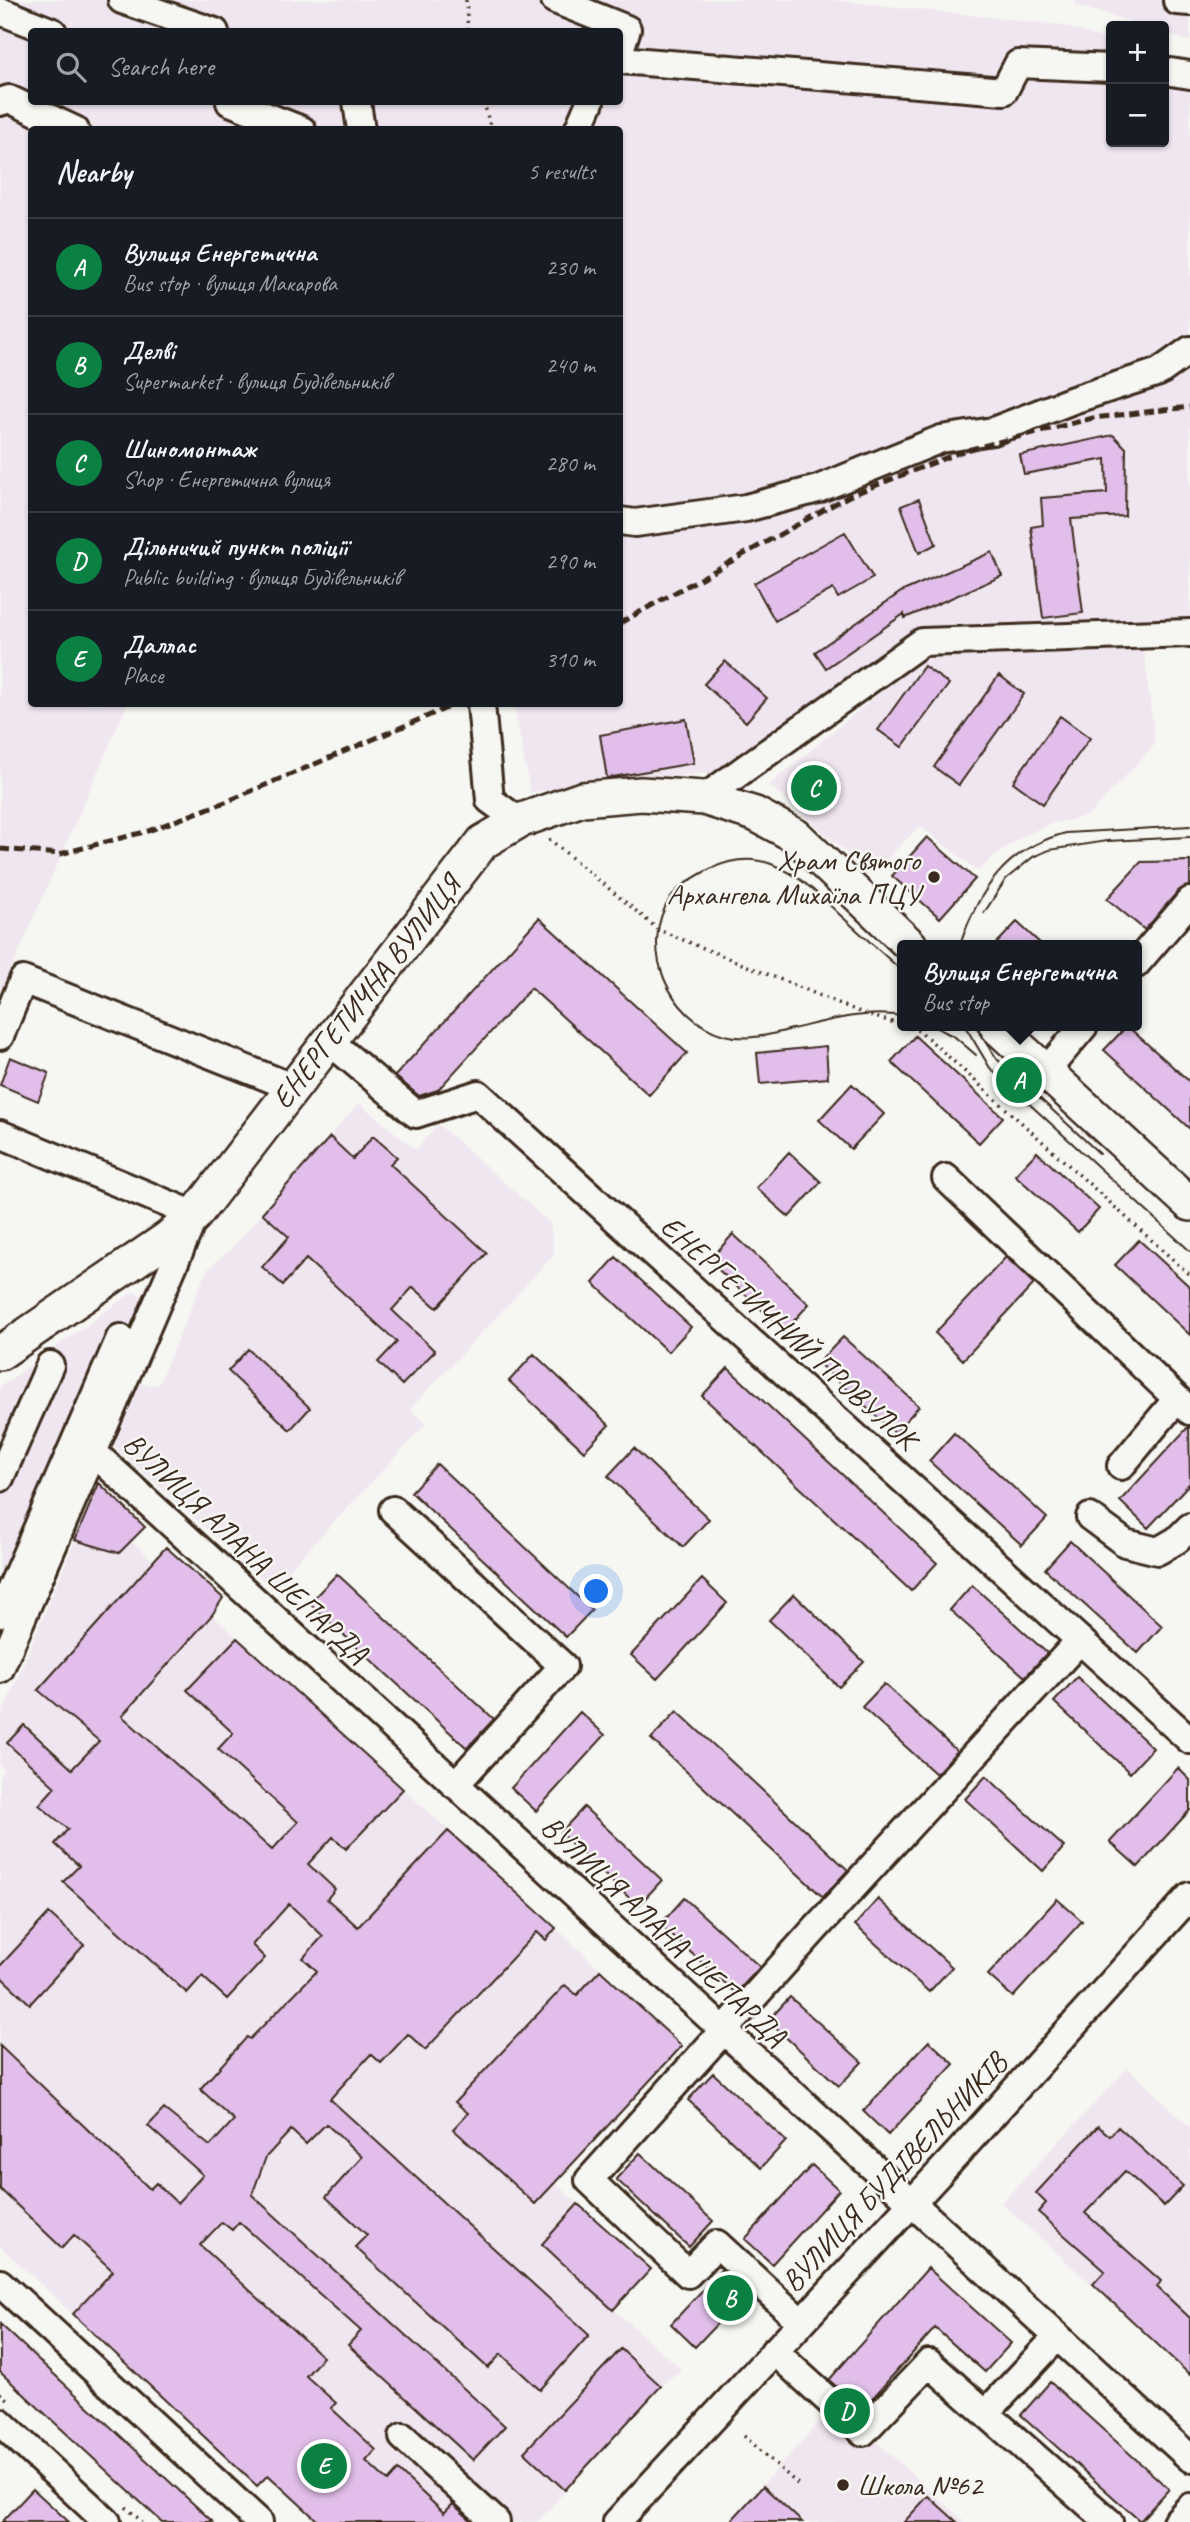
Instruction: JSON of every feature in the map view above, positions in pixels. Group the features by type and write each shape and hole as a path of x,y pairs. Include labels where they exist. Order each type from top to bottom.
{"main road":[{"name":"ЕНЕРГЕТИЧНА ВУЛИЦЯ","path":"0,1353 168,1238 195,1215 483,842 519,821 582,799 641,794 704,798 755,814 796,836 905,940"},
{"path":"1002,1031 1190,1204"}],"street":[{"path":"122,0 203,28"},
{"path":"555,0 627,29 623,41"},
{"path":"0,11 43,28"},
{"path":"623,60 1004,91 1018,64 1106,68"},
{"path":"1169,72 1190,75"},
{"path":"0,102 9,99 66,126"},
{"path":"237,105 286,126"},
{"path":"357,105 360,126"},
{"path":"580,126 589,105"},
{"path":"623,521 635,523 746,508 818,489 941,439 993,431 1073,400 1158,372 1190,350"},
{"path":"704,798 922,642 1190,633"},
{"path":"481,707 490,800 519,821"},
{"path":"1142,957 1190,901"},
{"path":"0,1037 23,980 292,1087"},
{"path":"1046,1071 1080,1031"},
{"name":"ЕНЕРГЕТИЧНИЙ ПРОВУЛОК","path":"328,1040 416,1114 478,1094 1190,1740"},
{"path":"0,1134 195,1215 0,1669"},
{"path":"946,1178 1184,1405 1121,1466"},
{"path":"0,1614 120,1338"},
{"path":"0,1478 50,1365"},
{"name":"ВУЛИЦЯ АЛАНА ШЕПАРДА","path":"93,1452 1190,2458"},
{"path":"393,1510 563,1666 456,1785"},
{"path":"1090,1517 1125,1543 1158,1551 1177,1540 1190,1527"},
{"path":"801,2322 717,2244 688,2274 589,2180 1080,1640"},
{"name":"ВУЛИЦЯ БУДІВЕЛЬНИКІВ","path":"617,2522 1190,1896"},
{"path":"0,2283 259,2522"},
{"path":"986,2413 1057,2337"},
{"path":"774,2351 863,2432 929,2362 1109,2522"},
{"path":"0,2422 92,2517"},
{"path":"403,2437 496,2522"},
{"path":"1176,2522 1190,2507"}],"path":[{"path":"466,0 468,28"},
{"path":"485,105 490,126"},
{"path":"548,839 659,930 865,1014 897,1024"},
{"path":"920,1031 1190,1275"},
{"path":"744,2436 801,2487"}],"shaded area":[{"path":"0,0 832,0 1061,25 1106,39 1106,147 1169,147 1169,59 1190,65 1190,623 913,633 718,772 530,792 515,707 623,707 623,126 28,126 28,707 126,707 0,995"},
{"path":"1076,0 1190,0 1190,41 1169,35 1169,21 1128,21 1076,5"},
{"path":"1143,643 1155,744 1088,816 1049,824 1020,838 996,854 978,871 920,826 871,874 769,785 933,649"},
{"path":"359,1103 416,1150 438,1124 550,1223 554,1255 410,1409 426,1424 272,1588 114,1446 140,1384 158,1385 207,1270 235,1245"},
{"path":"133,1292 151,1301 0,1646 0,1387"},
{"path":"99,1483 145,1527 132,1542 153,1560 166,1547 223,1598 212,1615 682,2046 555,2183 651,2269 614,2310 681,2369 661,2386 537,2522 319,2522 268,2475 257,2486 0,2246 0,1777 5,1770 0,1766 0,1720"},
{"path":"1128,2068 1190,2127 1190,2318 1157,2287 1127,2316 1001,2203"},
{"name":"Школа №62","path":"825,2416 861,2447 870,2436 965,2522 728,2522"}],"building":[{"path":"1113,435 1126,448 1125,516 1071,519 1083,613 1043,618 1031,527 1043,525 1041,498 1107,493 1106,459 1024,474 1020,455"},
{"path":"919,499 936,544 919,553 901,506"},
{"path":"845,532 873,578 838,598 833,589 775,621 754,583"},
{"path":"992,552 1002,576 905,618 904,614 826,668 815,652 901,592"},
{"path":"725,661 767,698 746,722 704,684"},
{"path":"924,666 949,684 902,747 878,730"},
{"path":"999,675 1024,694 959,785 934,767"},
{"path":"1060,716 1090,738 1043,804 1013,782"},
{"path":"686,719 694,763 607,778 600,735"},
{"name":"Храм Святого Архангела Михаїла ПЦУ","path":"927,837 975,879 940,918 892,876"},
{"path":"1190,861 1190,886 1178,891 1145,930 1107,899 1141,862"},
{"path":"539,918 687,1053 649,1095 531,988 438,1090 419,1096 395,1076"},
{"path":"1017,922 1037,940 1000,940"},
{"path":"1122,1031 1133,1031 1190,1082 1190,1129 1104,1050"},
{"path":"915,1036 1003,1117 979,1143 891,1062"},
{"path":"826,1046 828,1078 760,1084 757,1053"},
{"path":"10,1057 49,1073 38,1101 0,1085"},
{"path":"852,1084 884,1114 851,1149 819,1120"},
{"path":"373,1136 397,1157 390,1164 487,1253 437,1308 413,1287 392,1310 435,1351 402,1385 378,1362 397,1342 306,1259 283,1285 262,1267 289,1237 262,1213 330,1137 353,1159"},
{"path":"789,1152 821,1182 789,1217 756,1188"},
{"path":"1037,1152 1099,1209 1078,1232 1015,1175"},
{"path":"733,1234 809,1304 785,1331 709,1261"},
{"path":"1139,1240 1190,1287 1190,1335 1115,1265"},
{"path":"616,1257 691,1327 668,1352 593,1283"},
{"path":"1006,1257 1034,1284 963,1360 935,1333"},
{"path":"843,1337 919,1406 895,1433 818,1363"},
{"path":"248,1349 310,1408 290,1430 228,1371"},
{"path":"534,1354 609,1425 584,1451 509,1381"},
{"path":"728,1368 937,1563 911,1591 702,1396"},
{"path":"1189,1426 1190,1483 1148,1528 1120,1501"},
{"path":"954,1433 1047,1518 1022,1545 929,1461"},
{"path":"634,1448 709,1519 683,1547 608,1476"},
{"path":"437,1464 592,1610 566,1637 411,1492"},
{"path":"99,1483 145,1527 119,1553 75,1540"},
{"path":"1070,1541 1162,1626 1138,1653 1045,1569"},
{"path":"166,1547 223,1598 212,1615 122,1716 272,1850 298,1822 218,1749 233,1733 187,1690 237,1638 403,1789 346,1849 333,1837 308,1864 335,1889 327,1899 358,1927 448,1831 556,1928 546,1940 537,1932 425,2050 408,2034 381,2063 371,2054 330,2099 589,2335 540,2390 501,2354 488,2368 355,2247 367,2235 326,2197 362,2157 326,2124 306,2144 291,2130 266,2157 252,2195 505,2426 473,2460 348,2345 361,2331 239,2222 232,2230 222,2222 200,2245 323,2357 306,2376 336,2403 331,2408 376,2450 366,2461 388,2481 398,2470 444,2513 453,2504 473,2522 319,2522 268,2475 257,2486 73,2314 113,2271 74,2235 62,2248 0,2189 0,2046 150,2189 156,2183 177,2203 203,2175 148,2126 164,2109 210,2146 234,2120 200,2089 247,2037 250,2039 317,1971 303,1958 323,1936 289,1904 252,1945 265,1958 227,1999 202,1976 187,1993 63,1882 79,1866 55,1844 68,1829 39,1805 55,1787 7,1743 24,1725 72,1769 99,1741 38,1690"},
{"path":"337,1574 494,1719 467,1748 309,1603"},
{"path":"702,1579 727,1603 657,1679 631,1655"},
{"path":"972,1585 1047,1653 1025,1677 950,1610"},
{"path":"794,1594 864,1662 839,1687 769,1620"},
{"path":"1077,1677 1153,1748 1130,1773 1054,1702"},
{"path":"884,1684 957,1751 936,1774 862,1707"},
{"path":"677,1711 848,1870 823,1897 651,1739"},
{"path":"580,1712 605,1735 536,1811 511,1788"},
{"path":"1178,1768 1190,1780 1190,1810 1138,1867 1110,1842"},
{"path":"986,1776 1064,1847 1043,1871 965,1799"},
{"path":"584,1807 662,1880 638,1906 560,1833"},
{"path":"684,1898 760,1967 736,1993 660,1925"},
{"path":"878,1899 952,1967 929,1992 855,1925"},
{"path":"1057,1899 1082,1921 1013,1997 988,1975"},
{"path":"49,1913 84,1945 30,2004 0,1976 0,1966"},
{"path":"600,1970 682,2046 535,2204 453,2129 468,2113 455,2102 565,1985 577,1995"},
{"path":"790,1997 862,2062 839,2086 768,2021"},
{"path":"929,2041 954,2064 888,2135 863,2111"},
{"path":"713,2073 786,2141 761,2168 688,2100"},
{"path":"1098,2126 1110,2136 1118,2127 1183,2186 1164,2206 1125,2171 1085,2213 1161,2281 1157,2287 1190,2318 1190,2375 1093,2284 1105,2271 1038,2212 1046,2203 1036,2193"},
{"path":"640,2153 713,2221 689,2247 616,2179"},
{"path":"812,2165 839,2190 772,2264 745,2239"},
{"path":"578,2204 651,2269 613,2310 542,2244"},
{"path":"928,2268 1011,2343 985,2372 935,2328 862,2410 829,2380"},
{"path":"721,2270 746,2293 695,2347 671,2324"},
{"path":"0,2324 213,2522 162,2522 0,2372"},
{"path":"621,2349 661,2386 565,2490 524,2452"},
{"path":"1050,2382 1169,2489 1140,2521 1021,2415"},
{"path":"763,2486 802,2522 730,2522"},
{"path":"33,2489 69,2522 2,2522"},
{"path":"928,2496 957,2522 904,2522"}],"tram line":[{"path":"962,940 986,889 1012,860 1027,849 1066,833 1190,826"},
{"path":"984,913 1006,879 1033,857 1049,850 1107,841 1190,837"},
{"path":"897,966 802,881 785,870 759,861 726,863 684,885 671,897 661,917 657,937 658,958 664,979 674,997 688,1014 705,1027 724,1035 758,1036 846,1017 874,1014 897,1016"},
{"path":"943,1031 955,1037 976,1055"},
{"path":"968,1031 990,1068 1190,1251"},
{"path":"979,1031 997,1059 1100,1154"}],"railway":[{"path":"623,621 849,496 963,451 1093,418 1190,407"},
{"path":"0,849 60,854 148,831 228,801 449,707"}],"place":[{"name":"Шиномонтаж","path":"814,788"},
{"name":"Храм Святого Архангела Михаїла ПЦУ","path":"934,877"},
{"name":"Вулиця Енергетична","path":"1019,1080"},
{"name":"Делві","path":"730,2298"},
{"name":"Дільничий пункт поліції","path":"847,2411"},
{"name":"Даллас","path":"324,2466"},
{"name":"Школа №62","path":"843,2485"}]}
